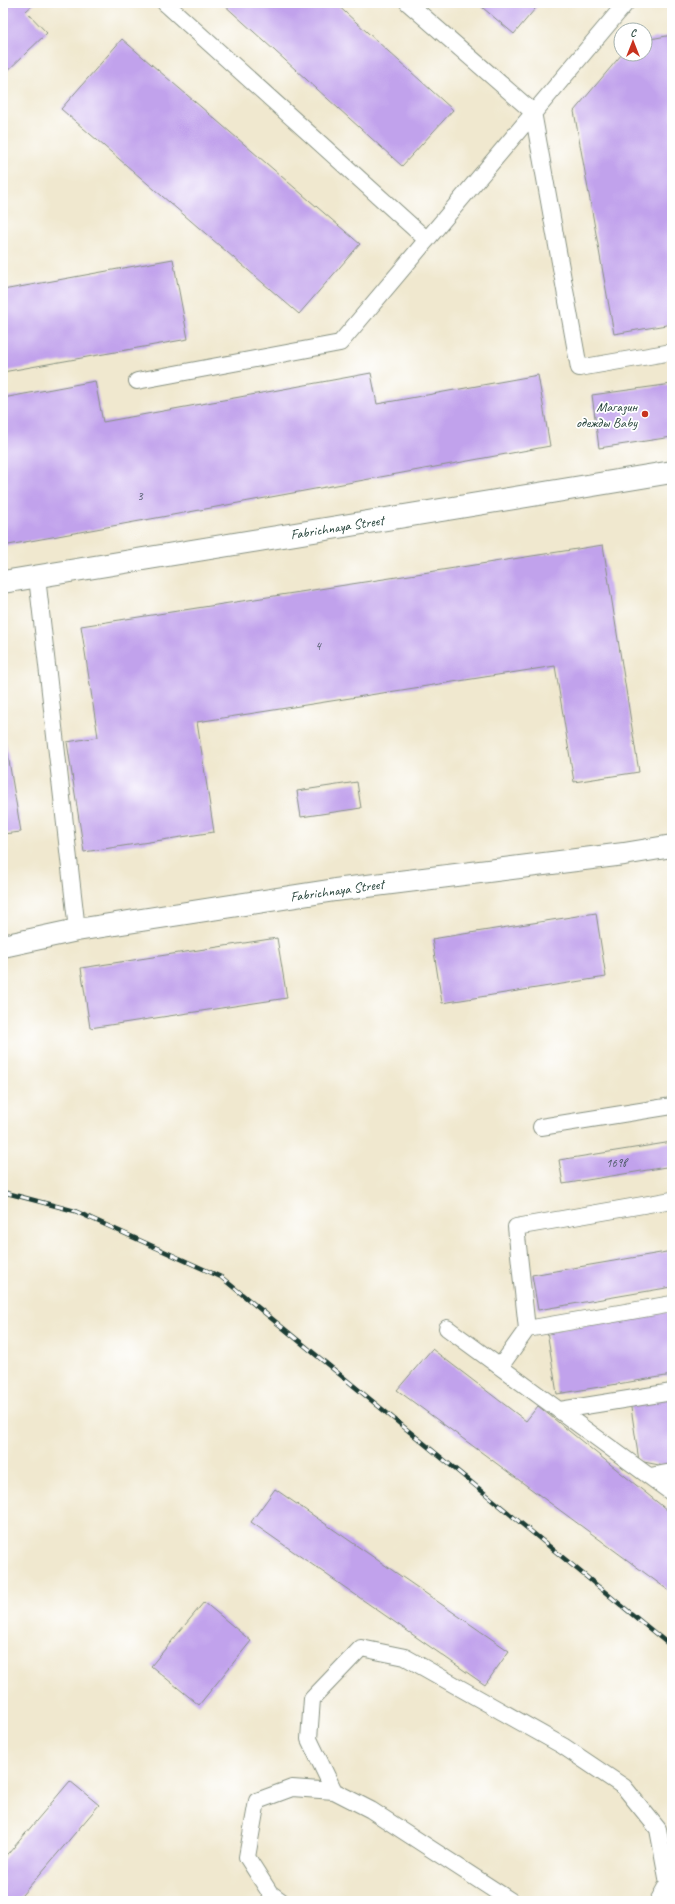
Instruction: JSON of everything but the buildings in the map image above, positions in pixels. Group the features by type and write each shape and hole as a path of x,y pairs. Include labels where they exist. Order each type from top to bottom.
{"street":[{"name":"Fabrichnaya Street","path":"3,582 672,472"},
{"name":"Fabrichnaya Street","path":"3,946 77,930 335,890 624,854 672,846"}],"lane":[{"path":"165,3 427,240"},
{"path":"408,3 534,112 579,368 672,352"},
{"path":"137,381 340,343 626,3"},
{"path":"37,576 77,930"},
{"path":"541,1127 672,1106"},
{"path":"500,1367 526,1329 516,1227 672,1200"},
{"path":"526,1329 672,1304"},
{"path":"447,1328 672,1492"},
{"path":"560,1410 672,1392"},
{"path":"650,1476 672,1472"},
{"path":"334,1791 309,1739 312,1699 361,1648 405,1657 563,1746 624,1787 665,1831 668,1883 658,1901"},
{"path":"281,1901 270,1893 247,1857 258,1801 292,1788 334,1791 370,1810 512,1901"}],"railway":[{"path":"3,1192 75,1211 221,1277 672,1647"}],"place":[{"name":"Магазин одежды Baby","path":"645,414"}]}
